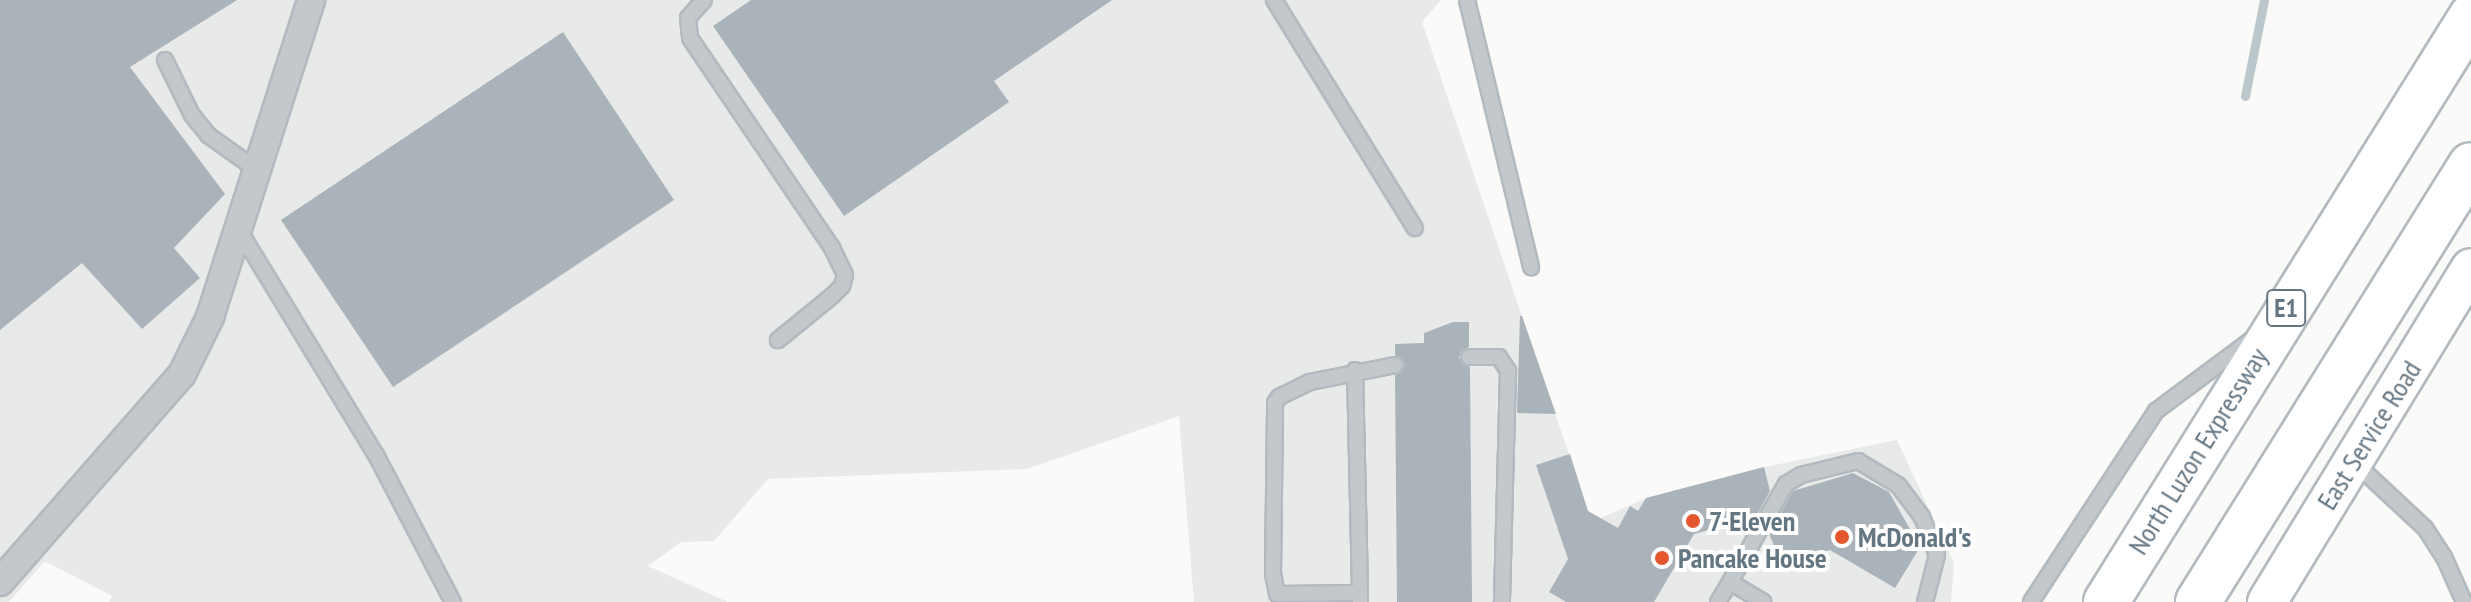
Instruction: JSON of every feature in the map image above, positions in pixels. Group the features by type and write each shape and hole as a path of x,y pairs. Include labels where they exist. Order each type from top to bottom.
{"highway":[{"name":"North Luzon Expressway","path":"2106,602 2279,319 2471,17"},
{"path":"2198,602 2471,165"}],"street":[{"path":"0,582 182,374 210,317 311,0"},
{"name":"East Service Road","path":"2267,602 2471,268"}],"lane":[{"path":"704,0 688,18 690,38 832,248 845,275 832,296 778,340"},
{"path":"1274,0 1415,228"},
{"path":"1467,0 1531,267"},
{"path":"165,60 200,125 257,170"},
{"path":"239,230 376,455 453,602"},
{"path":"2031,602 2156,411 2279,319"},
{"path":"1469,357 1499,357 1508,371 1502,602"},
{"path":"1355,370 1360,597 1277,594 1273,574 1276,401 1310,382 1355,370 1395,365"},
{"path":"1718,602 1786,484 1801,475 1858,461 1898,485 1922,517 1937,555 1925,602"},
{"path":"2353,461 2425,528 2444,557 2464,602"},
{"path":"1730,582 1763,602"}],"shaded area":[{"path":"0,0 1441,0 1422,22 1592,522 1646,498 1764,467 1897,440 1954,563 1951,602 1194,602 1179,416 1027,469 768,479 714,541 681,542 648,566 728,602 109,602 112,596 45,561 9,602 0,602"}],"building":[{"path":"0,0 237,0 130,67 225,194 174,248 200,278 142,329 82,263 0,330"},
{"path":"751,0 1112,0 994,81 1009,102 844,216 713,26"},
{"path":"563,32 674,200 393,387 281,220"},
{"path":"1522,316 1556,414 1517,413"},
{"path":"1453,322 1469,322 1469,347 1461,351 1459,358 1470,367 1472,602 1397,602 1395,375 1402,372 1405,364 1395,355 1395,344 1424,343 1424,333"},
{"path":"1570,454 1588,511 1618,528 1630,506 1638,511 1646,498 1764,467 1770,491 1755,518 1694,534 1654,602 1566,602 1549,592 1568,559 1536,465"},
{"name":"McDonald's","path":"1853,473 1889,492 1920,547 1895,588 1830,550 1781,562 1769,534 1793,491"}],"waterway":[{"path":"2245,96 2264,0"}],"place":[{"name":"7-Eleven","path":"1693,521"},
{"name":"McDonald's","path":"1842,537"},
{"name":"Pancake House","path":"1662,558"}]}
